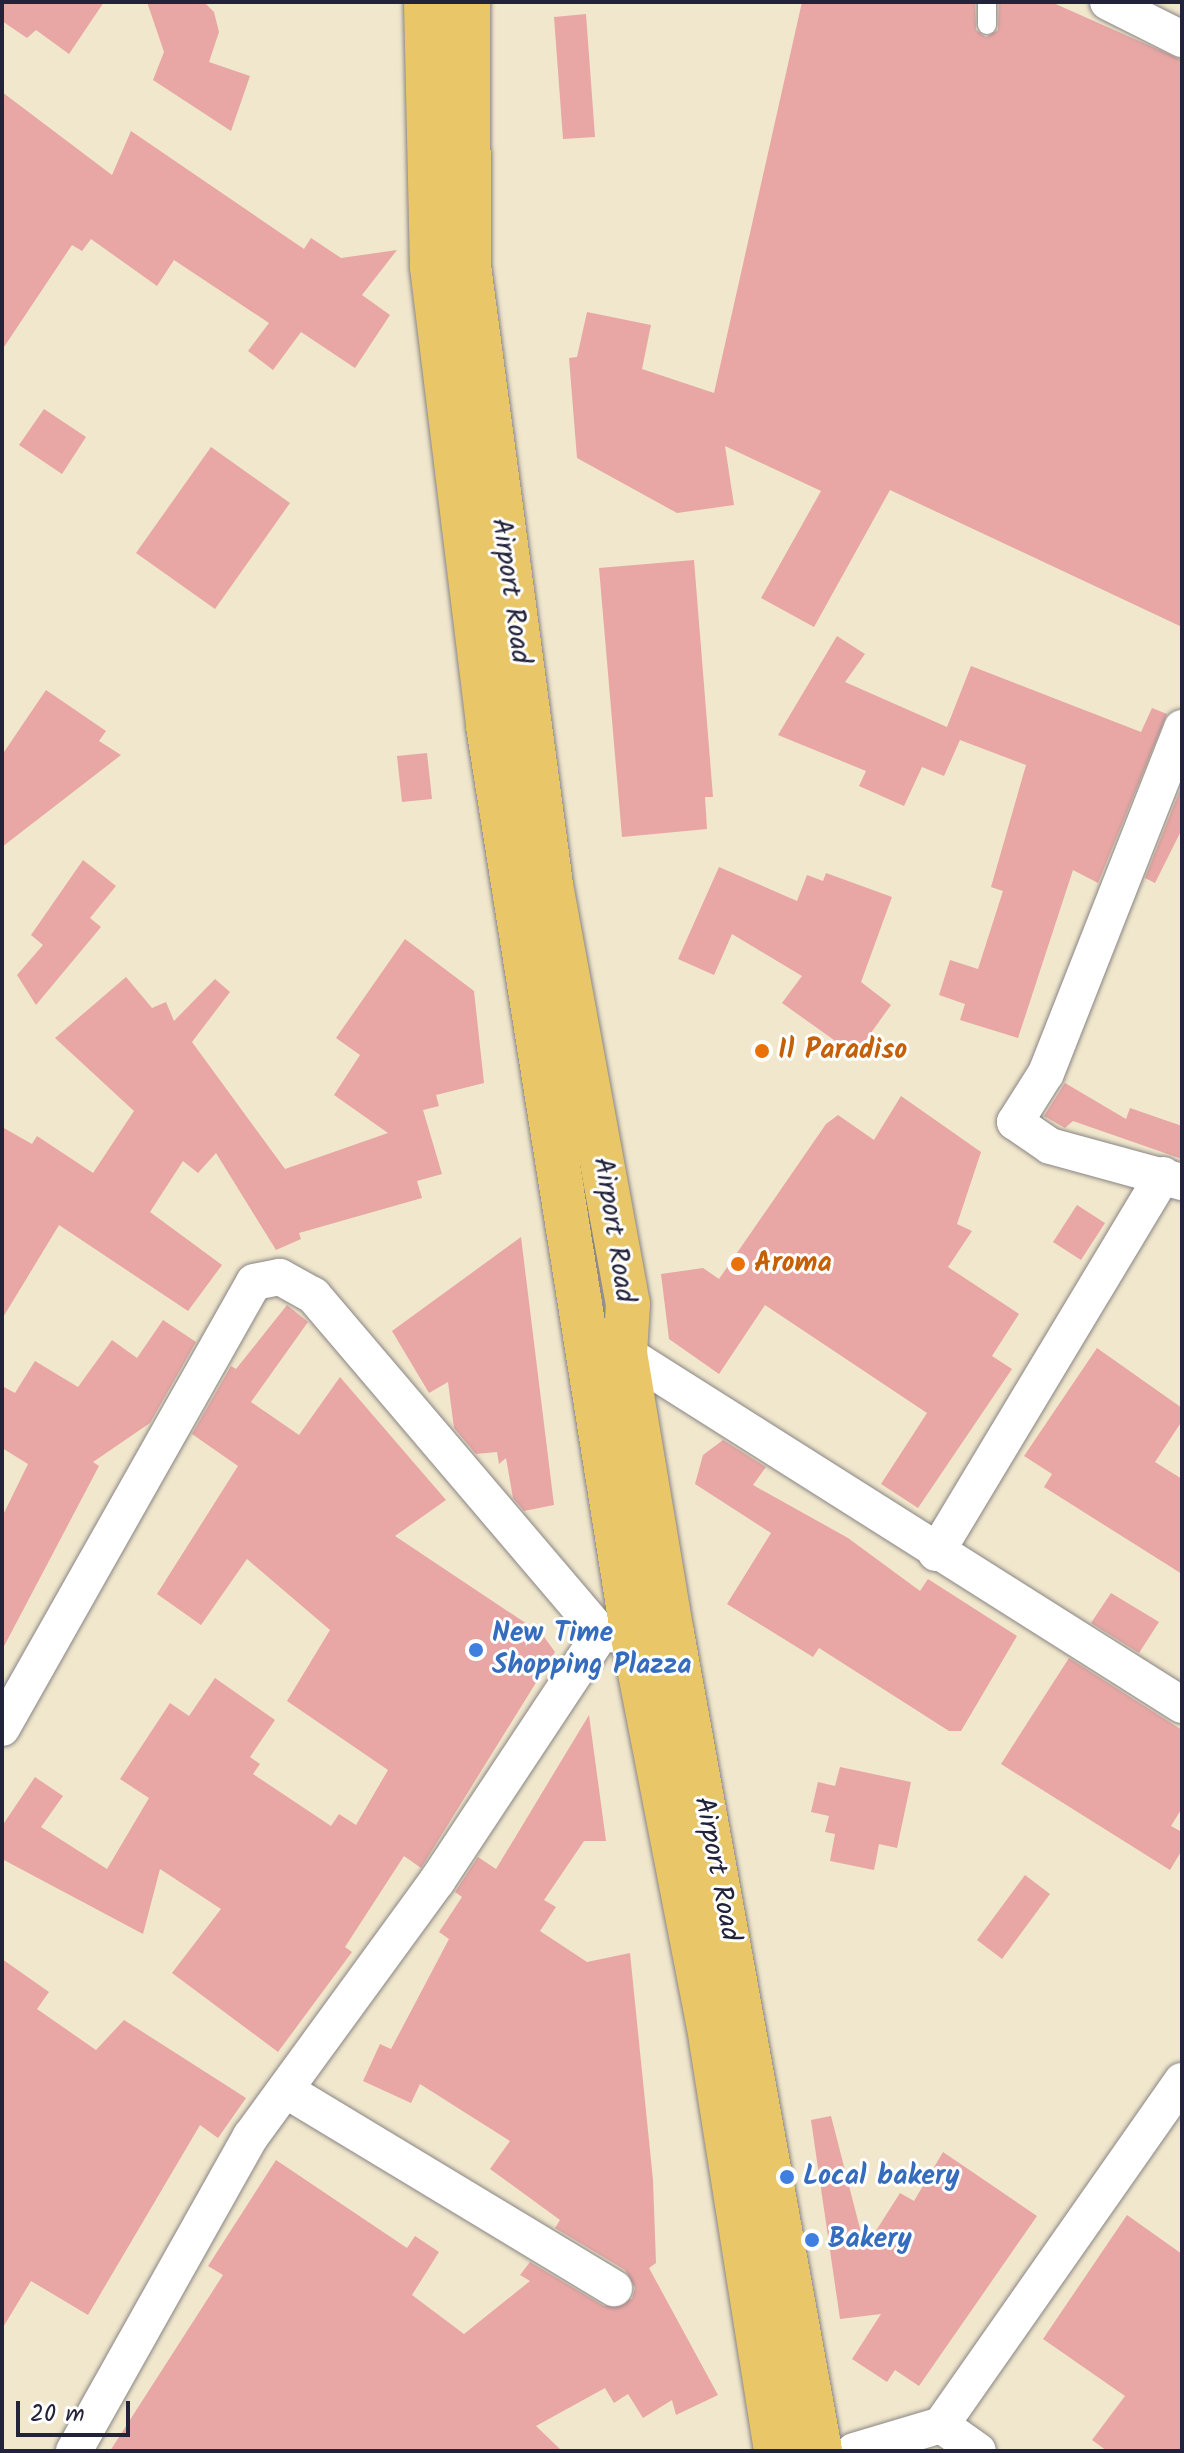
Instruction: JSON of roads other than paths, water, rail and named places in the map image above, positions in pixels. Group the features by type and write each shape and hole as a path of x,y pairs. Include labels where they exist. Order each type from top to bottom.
{"main road":[{"name":"Airport Road","path":"426,2 432,267 508,722 551,885 628,1304 625,1353 820,2451"},
{"name":"Airport Road","path":"468,2 469,266 508,722 617,1635 711,2040 776,2451"}],"street":[{"path":"1108,2 1182,39"},
{"path":"936,1553 1172,1179 1050,1146 1015,1122 1046,1073 1182,728"},
{"path":"2,1728 254,1282 280,1277 313,1295 617,1635 231,2169 74,2451"},
{"path":"625,1353 936,1553 1182,1705"},
{"path":"854,2451 941,2425 1182,2081"},
{"path":"287,2091 614,2288"},
{"path":"941,2425 978,2451"}],"lane":[{"path":"987,2 987,25"}],"place":[{"name":"Il Paradiso","path":"762,1051"},
{"name":"Aroma","path":"738,1264"},
{"name":"New Time Shopping Plazza","path":"476,1650"},
{"name":"Local bakery","path":"787,2177"},
{"name":"Bakery","path":"812,2240"}]}
